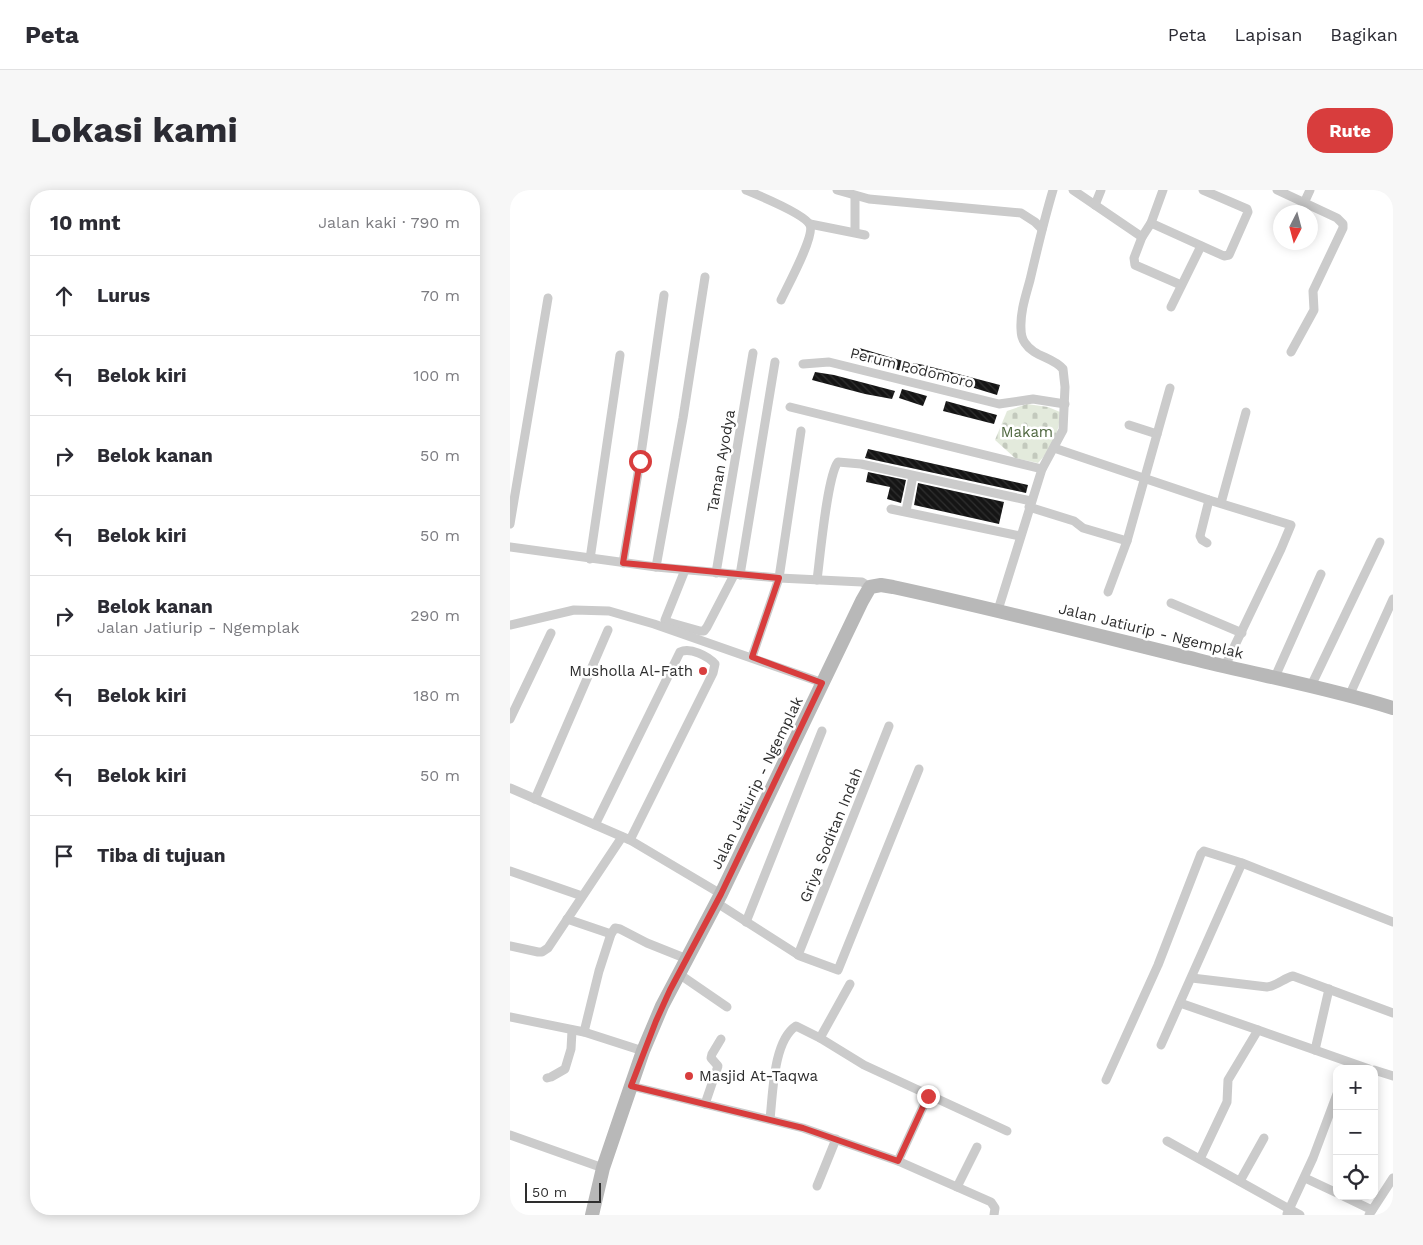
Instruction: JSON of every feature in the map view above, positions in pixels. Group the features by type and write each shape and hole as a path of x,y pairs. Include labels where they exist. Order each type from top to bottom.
{"street":[{"path":"746,190 794,212 810,224 812,231 810,240 781,300"},
{"path":"837,190 869,199 1021,213 1043,224"},
{"path":"998,610 1042,469 1063,430 1065,387 1062,369 1060,365 1027,347 1020,330 1024,303 1053,190"},
{"path":"1073,190 1142,236"},
{"path":"1095,205 1101,190"},
{"path":"1163,190 1150,223 1142,236 1134,258 1135,265 1181,286"},
{"path":"1150,223 1224,256 1230,255 1248,209 1203,190"},
{"path":"1277,190 1341,220 1343,228 1314,291 1314,310 1291,352"},
{"path":"1304,203 1310,190"},
{"path":"855,232 856,196"},
{"path":"810,224 865,234"},
{"path":"1171,307 1201,246"},
{"path":"656,567 683,418 705,277"},
{"path":"623,563 664,295"},
{"path":"510,524 548,298"},
{"name":"Taman Ayodya","path":"716,573 754,353"},
{"path":"590,559 620,355"},
{"path":"685,570 665,620 700,631 705,630 737,575 775,362"},
{"name":"Perum Podomoro","path":"803,364 829,362 999,404 1033,399 1065,404"},
{"path":"1108,592 1127,541 1170,388"},
{"path":"790,407 1042,469"},
{"path":"1221,503 1246,412"},
{"path":"1129,425 1157,434"},
{"path":"752,657 779,578 801,431"},
{"path":"1054,448 1209,500 1291,525 1242,634 1225,666"},
{"path":"817,580 834,467 838,462 852,462 1030,504 1074,521 1083,528 1127,541"},
{"path":"906,511 913,476"},
{"path":"1207,543 1200,536 1209,500"},
{"path":"891,509 1020,536"},
{"path":"1311,686 1380,542"},
{"path":"510,547 685,570 779,578 862,582 870,587"},
{"path":"1275,677 1321,574"},
{"name":"Jalan Jatiurip - Ngemplak","path":"592,1215 604,1168 631,1086 662,1006 719,898 870,587 881,585 893,587 998,610 1225,666 1350,694 1393,708"},
{"path":"1350,694 1393,599"},
{"path":"1171,603 1242,634"},
{"path":"510,625 574,610 609,611 752,657 820,690"},
{"path":"535,799 608,630"},
{"path":"510,719 551,632"},
{"path":"510,946 542,952 548,948 582,896 626,838 714,673 715,664 709,657 687,650 680,652 595,825"},
{"name":"Griya Soditan Indah","path":"798,954 889,726"},
{"path":"746,922 822,731"},
{"path":"510,788 626,838 719,898 746,922 798,954 838,970 919,769"},
{"path":"1106,1080 1158,964 1201,854 1204,851 1242,863 1393,922"},
{"path":"1161,1045 1242,863"},
{"path":"510,871 582,896"},
{"path":"568,919 611,934"},
{"path":"584,1032 590,1001 611,934 615,928 686,960"},
{"path":"679,974 727,1008"},
{"path":"1192,978 1270,986 1294,976 1393,1013"},
{"path":"820,1038 850,984"},
{"path":"1315,1050 1329,989"},
{"path":"1180,1003 1315,1050 1345,1065"},
{"path":"510,1017 584,1032 644,1051"},
{"path":"770,1119 775,1074 780,1051 783,1043 796,1026 820,1038 864,1065 1007,1131"},
{"path":"1200,1158 1227,1102 1228,1080 1258,1030"},
{"path":"547,1078 565,1069 572,1031"},
{"path":"705,1104 718,1066 712,1058 712,1054 721,1039"},
{"path":"1378,1071 1393,1076"},
{"path":"631,1086 803,1128 898,1161 991,1202 995,1208 994,1215"},
{"path":"898,1161 928,1096"},
{"path":"1288,1213 1305,1178 1333,1104"},
{"path":"510,1135 604,1168"},
{"path":"1240,1181 1264,1138"},
{"path":"817,1186 836,1139"},
{"path":"1167,1141 1240,1181 1288,1213 1300,1215"},
{"path":"957,1187 977,1147"},
{"path":"1305,1178 1333,1191"},
{"path":"1350,1200 1371,1213 1390,1189 1393,1178"}],"green space":[{"name":"Makam","path":"1027,404 1048,407 1060,412 1059,426 1054,439 1038,463 1015,458 995,440 1007,411"}],"building":[{"path":"856,347 913,364 924,365 1000,385 997,395 853,357"},
{"path":"815,372 895,391 892,399 865,394 812,380"},
{"path":"902,389 927,396 923,406 899,398"},
{"path":"946,401 997,415 994,424 943,411"},
{"path":"868,449 1028,485 1026,493 865,458"},
{"path":"868,472 906,480 901,503 887,499 890,487 866,482"},
{"path":"918,483 1004,502 999,524 914,505"}],"place":[{"name":"Musholla Al-Fath","path":"703,671"},
{"name":"Masjid At-Taqwa","path":"689,1076"}],"route":[{"path":"640,461 623,563 779,578 752,657 822,683 721,894 670,990 631,1086 803,1128 898,1161 928,1096"}]}
